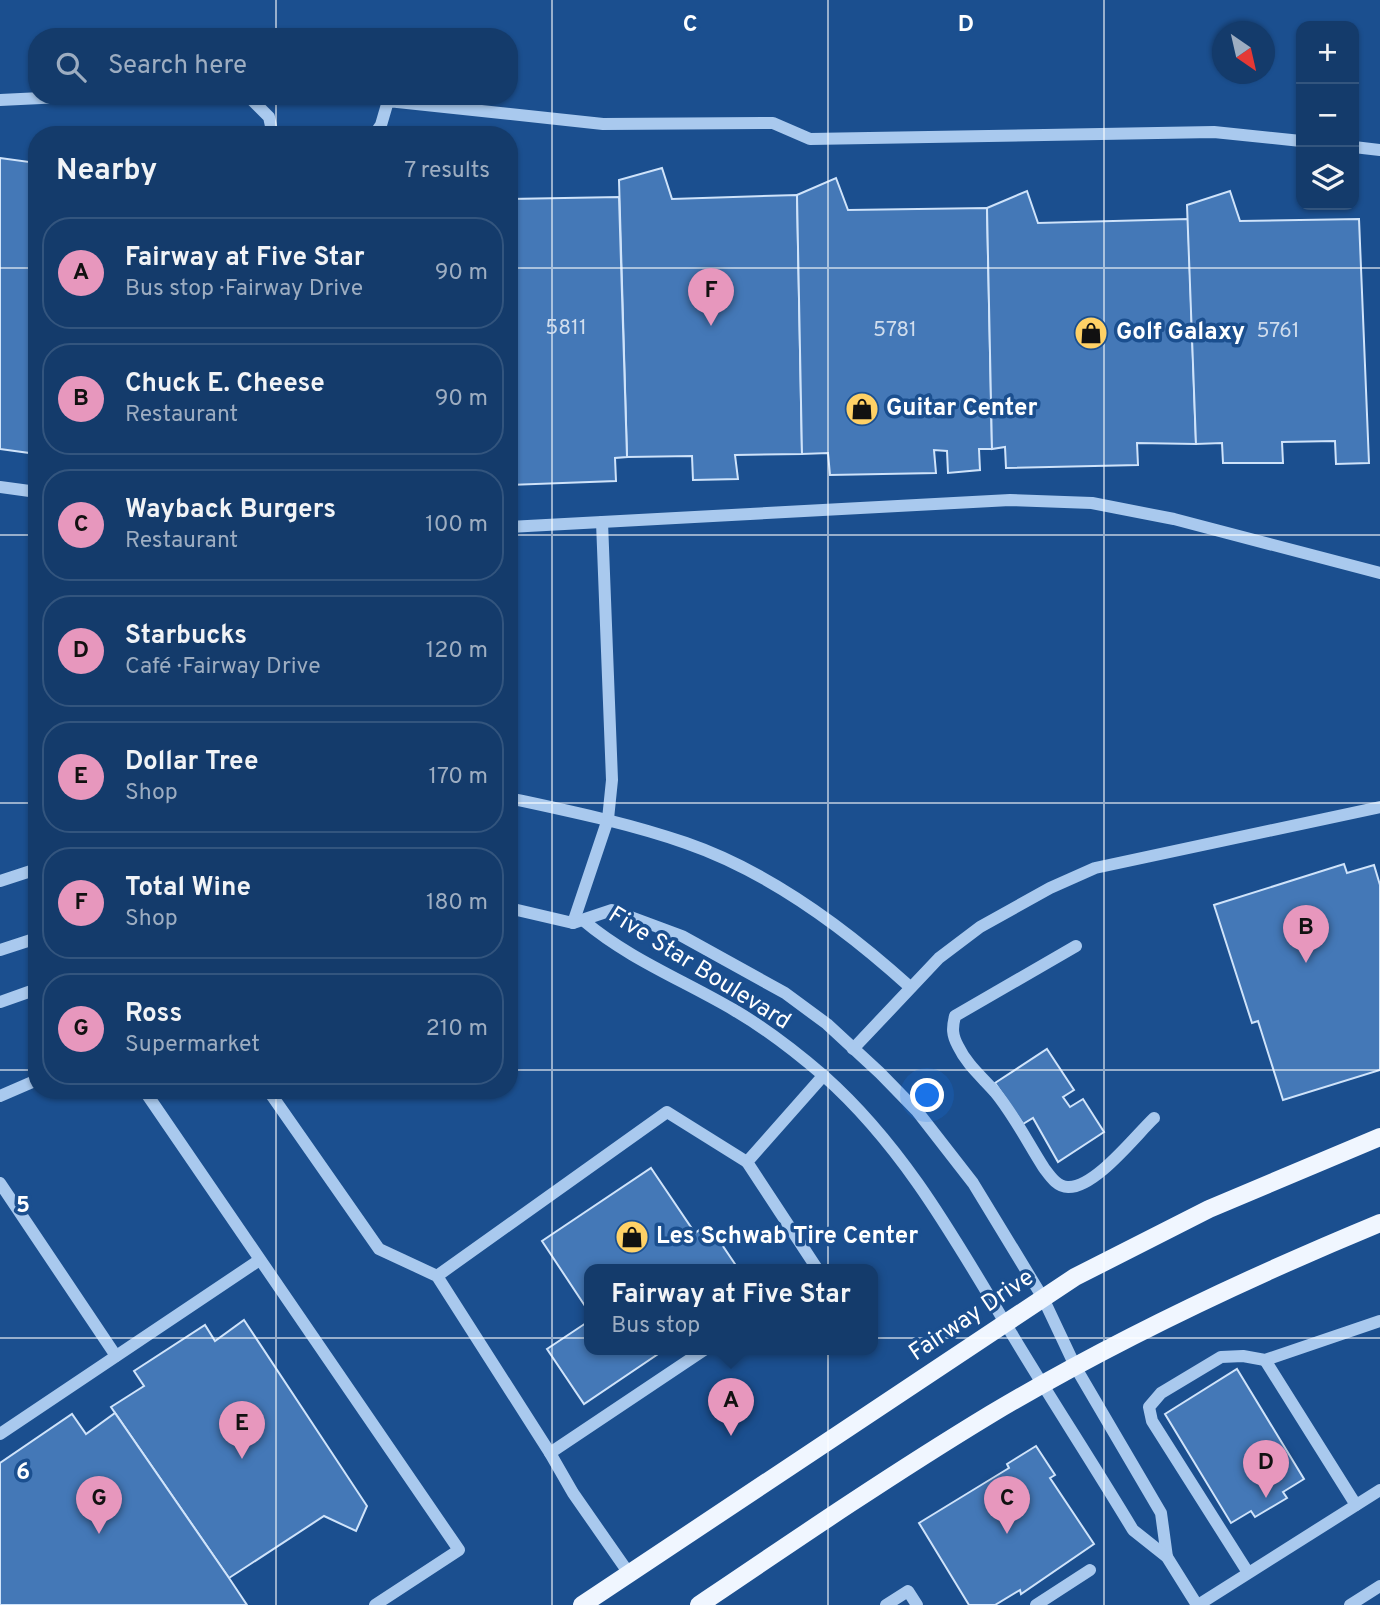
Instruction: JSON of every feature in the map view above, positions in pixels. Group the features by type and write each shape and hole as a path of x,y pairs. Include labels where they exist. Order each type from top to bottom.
{"main road":[{"name":"Fairway Drive","path":"582,1605 1074,1277 1198,1214 1380,1137"},
{"path":"699,1605 906,1467 1043,1385 1233,1286 1380,1223"}],"street":[{"path":"0,100 28,99"},
{"path":"257,105 270,117 272,126"},
{"path":"380,126 387,105"},
{"path":"425,105 603,124 773,123 810,139 1214,132 1296,140"},
{"path":"1359,148 1380,150"},
{"path":"0,488 28,491"},
{"path":"518,527 1010,500 1092,503 1174,519 1380,573"},
{"path":"578,922 608,820 612,780 602,522"},
{"path":"518,800 608,820 688,843 764,880 846,930 910,987"},
{"path":"853,1049 939,958 979,927 1050,888 1095,868 1179,853 1380,807"},
{"path":"0,881 28,872"},
{"name":"Five Star Boulevard","path":"518,910 578,922 613,946 734,1010 823,1076 854,1104 918,1180 1133,1530 1167,1557"},
{"name":"Five Star Boulevard","path":"578,922 612,910 682,936 785,993 853,1049 918,1111 973,1183 1043,1298 1076,1368 1161,1513 1167,1557"},
{"path":"0,950 28,941"},
{"path":"1076,946 955,1016 951,1030 958,1046 968,1063 996,1093 1047,1171 1058,1184 1066,1188 1076,1186 1107,1166 1154,1118"},
{"path":"0,1002 28,992"},
{"path":"747,1162 823,1076"},
{"path":"0,1096 28,1084"},
{"path":"150,1099 258,1261 458,1550 375,1605"},
{"path":"274,1099 379,1249 436,1276 573,1493 628,1572"},
{"path":"436,1276 667,1112 747,1162 814,1264"},
{"path":"0,1183 116,1356"},
{"path":"0,1434 258,1261"},
{"path":"1247,1571 1152,1421 1149,1407 1161,1394 1221,1357 1243,1356 1265,1360 1380,1321"},
{"path":"550,1453 697,1355"},
{"path":"1265,1360 1356,1505"},
{"path":"1167,1557 1198,1605 1247,1571 1380,1490"},
{"path":"1036,1605 1090,1570"},
{"path":"1350,1605 1380,1586"},
{"path":"886,1605 908,1591 917,1605"}],"building":[{"path":"0,158 28,162 28,453 0,449"},
{"path":"662,168 672,199 797,195 802,454 735,455 738,479 693,480 692,456 627,457 619,180"},
{"path":"836,178 848,210 987,208 992,449 979,449 980,470 948,473 947,451 934,450 936,473 830,475 828,453 802,454 797,195"},
{"name":"Golf Galaxy","path":"1027,191 1038,223 1188,219 1196,444 1137,443 1138,465 1006,468 1005,447 992,449 987,208"},
{"path":"1230,191 1240,221 1359,219 1369,463 1336,464 1335,441 1282,442 1283,463 1223,463 1222,443 1196,444 1187,205"},
{"path":"619,197 627,457 615,458 616,481 518,485 518,199"},
{"path":"1344,864 1347,873 1374,865 1380,885 1380,1070 1283,1100 1258,1021 1252,1023 1214,905"},
{"path":"1047,1049 1074,1090 1063,1097 1070,1107 1083,1099 1104,1132 1058,1162 1033,1118 1023,1124 995,1083"},
{"name":"Les Schwab Tire Center","path":"651,1168 695,1233 708,1224 735,1264 584,1264 584,1304 542,1241"},
{"path":"244,1320 367,1506 356,1531 324,1516 229,1578 111,1407 144,1386 134,1371 205,1325 215,1341"},
{"path":"584,1324 584,1355 657,1355 584,1404 547,1349"},
{"path":"1237,1369 1304,1479 1283,1492 1287,1498 1255,1517 1251,1511 1231,1523 1165,1414"},
{"path":"115,1413 247,1605 0,1605 0,1463 72,1414 86,1434"},
{"path":"1036,1446 1055,1475 1050,1478 1094,1544 1021,1594 1020,1590 995,1605 969,1605 919,1523 1009,1468 1007,1464"}],"place":[{"name":"Total Wine","path":"711,326"},
{"name":"Golf Galaxy","path":"1091,333"},
{"name":"Guitar Center","path":"862,409"},
{"name":"Chuck E. Cheese","path":"1306,963"},
{"name":"Les Schwab Tire Center","path":"632,1237"},
{"name":"Fairway at Five Star","path":"731,1436"},
{"name":"Dollar Tree","path":"242,1459"},
{"name":"Starbucks","path":"1266,1498"},
{"name":"Ross","path":"99,1534"},
{"name":"Wayback Burgers","path":"1007,1534"}]}
